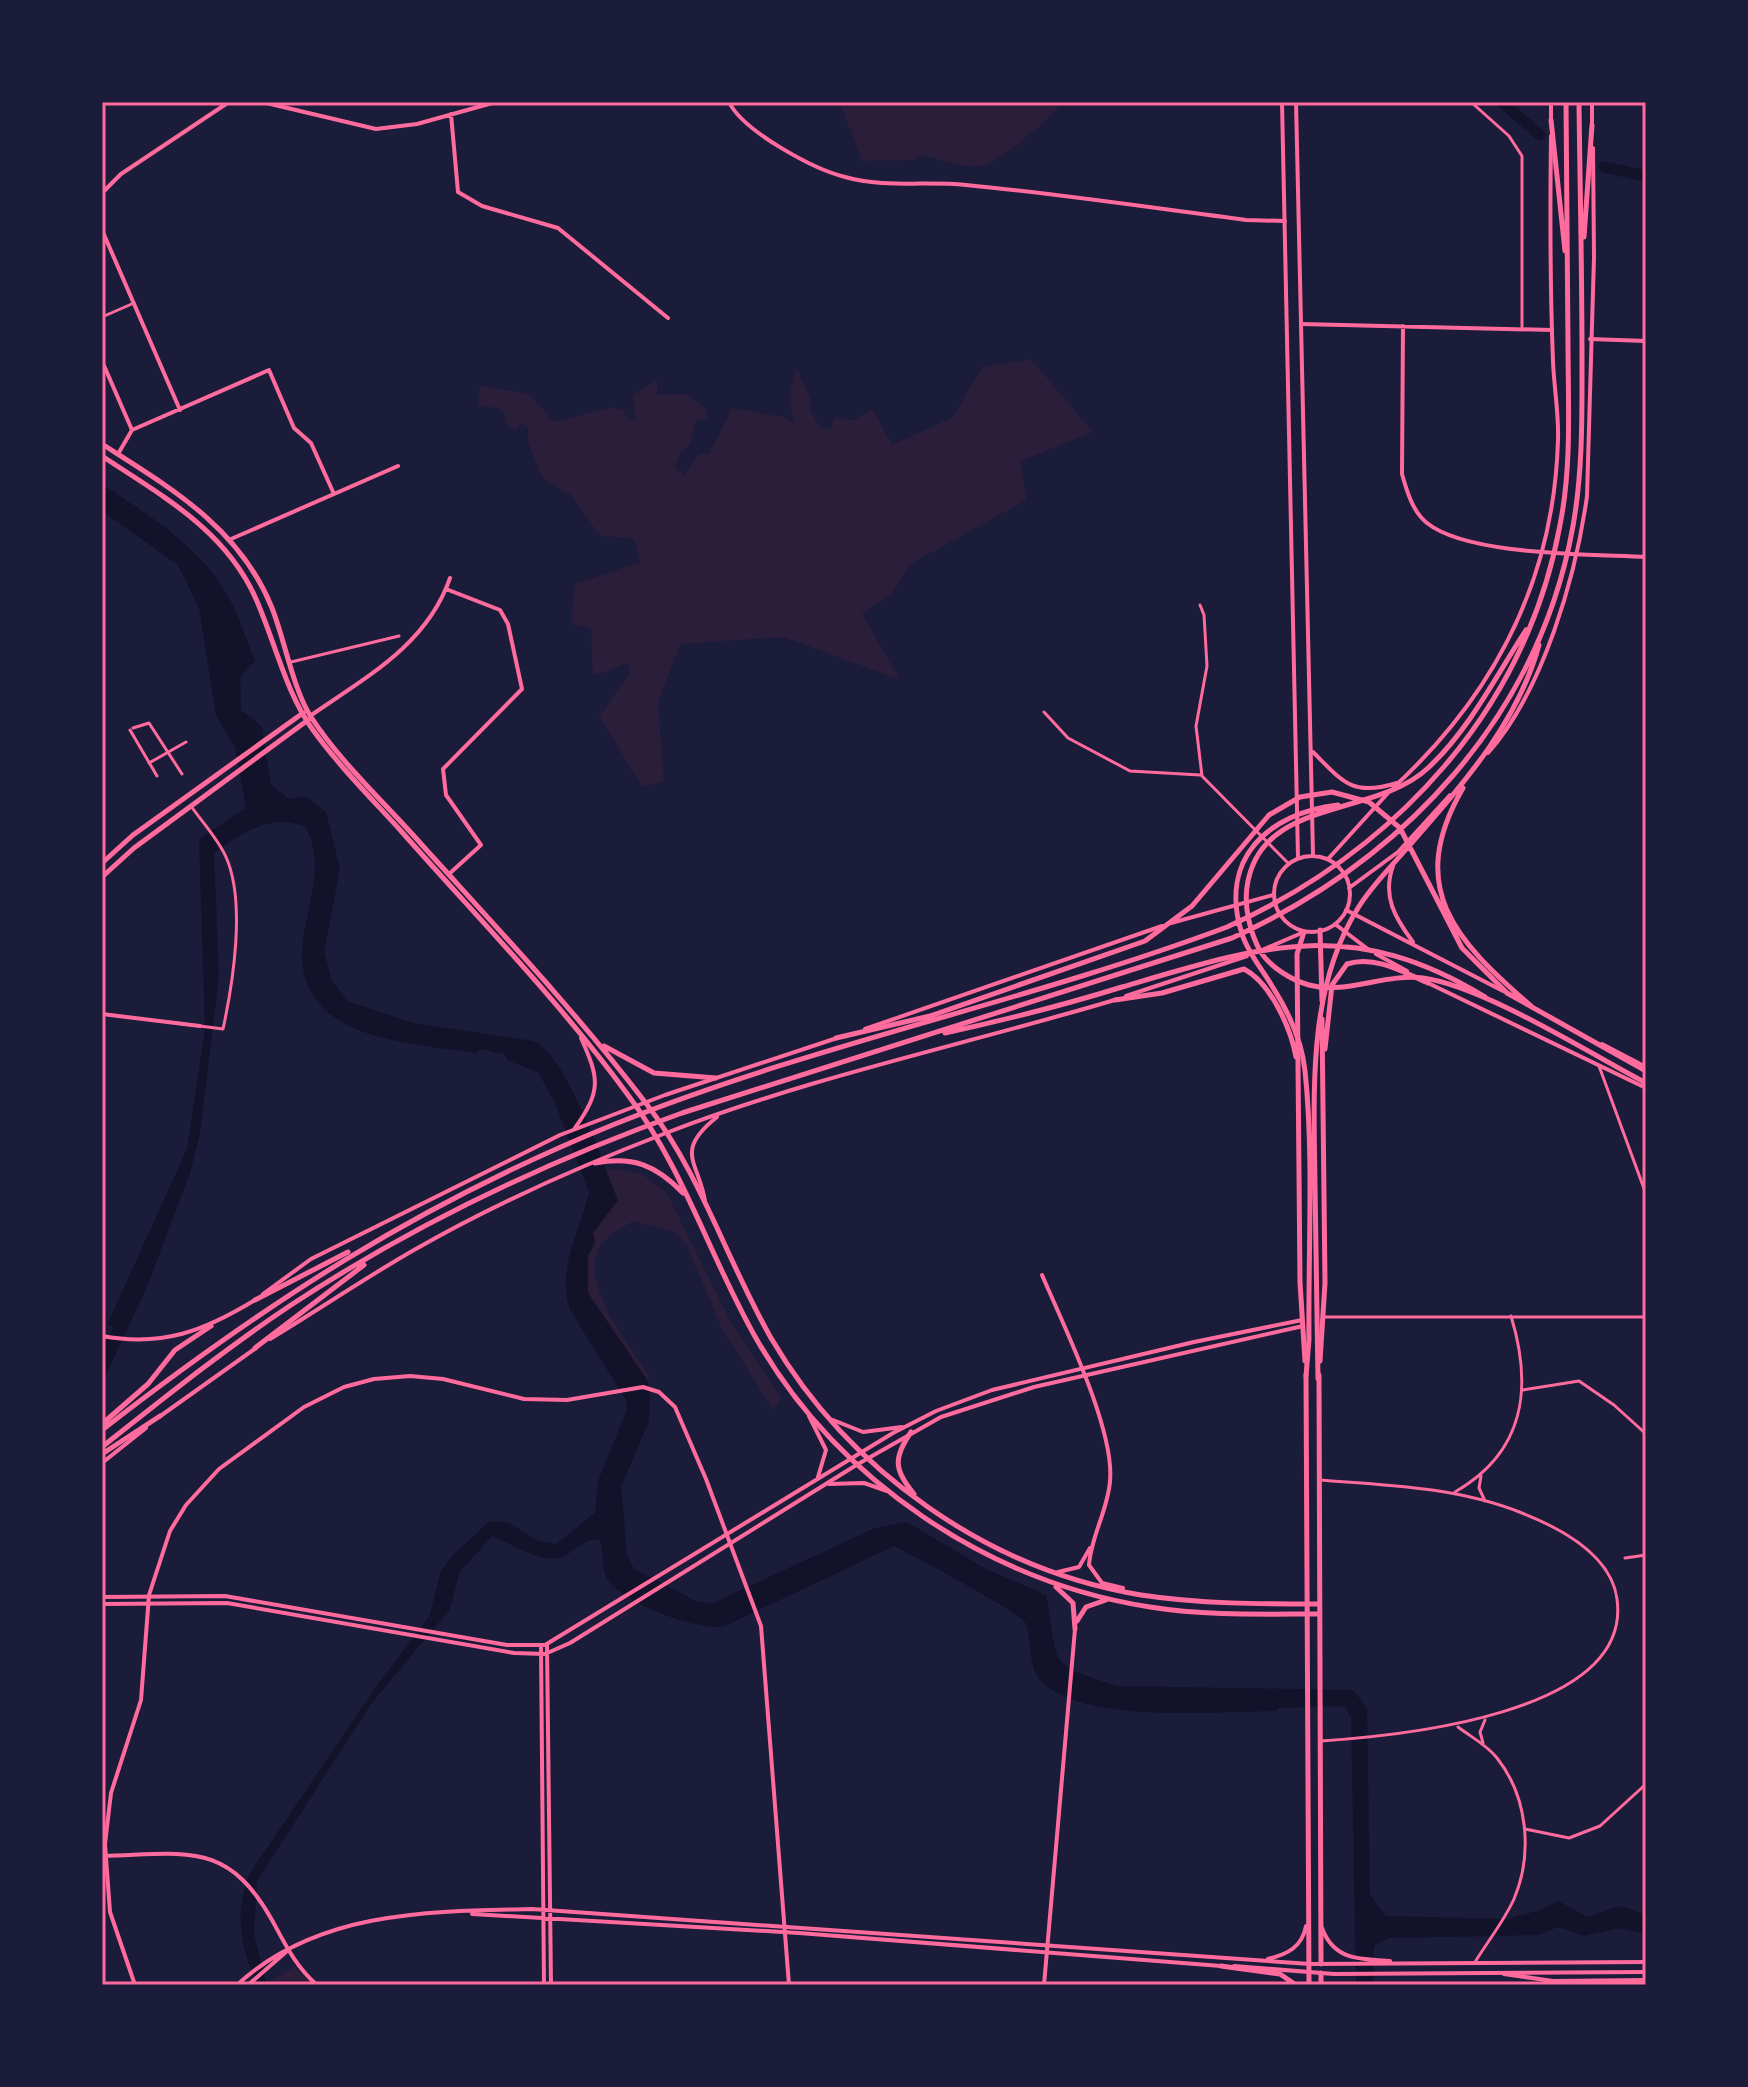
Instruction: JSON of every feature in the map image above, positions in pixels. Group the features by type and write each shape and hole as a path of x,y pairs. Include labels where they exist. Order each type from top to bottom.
{"main road":[{"path":"102,193 121,174 229,102"},
{"path":"262,102 370,129 405,126 496,102"},
{"path":"729,102 735,114 753,128 816,166 853,179 965,185 1246,220 1285,221"},
{"path":"1282,102 1298,858"},
{"path":"1296,102 1313,855"},
{"path":"1328,859 1372,807 1399,783 1473,696 1503,651 1534,587 1552,507 1558,439 1552,330 1551,102"},
{"path":"102,1424 148,1384 175,1350 211,1326 255,1300 509,1170 615,1124 773,1071 1162,950 1272,907 1342,863 1428,788 1469,738 1506,678 1533,619 1554,557 1569,449 1566,102"},
{"path":"1544,1017 1470,945 1441,900 1437,881 1439,840 1446,818 1532,671 1566,560 1578,488 1582,274 1579,102"},
{"path":"1349,888 1398,852 1494,746 1526,693 1563,608 1587,496 1595,195 1592,102"},
{"path":"451,114 458,192 482,206 558,228 668,318"},
{"path":"1551,120 1567,274"},
{"path":"1582,274 1592,125"},
{"path":"102,230 180,410"},
{"path":"1301,324 1552,330"},
{"path":"1403,326 1402,474 1415,508 1425,522 1439,530 1522,550 1646,557"},
{"path":"1590,339 1646,341"},
{"path":"102,361 132,430"},
{"path":"118,454 132,430 269,370 294,428 311,443 334,494"},
{"path":"102,444 191,502 231,539 265,592 307,715 598,1042 645,1102 666,1133 706,1207 772,1339 829,1419 862,1453 919,1501 983,1540 1056,1572 1137,1594 1192,1602 1319,1604"},
{"path":"102,456 186,511 228,552 251,588 307,715 351,776 578,1032 635,1105 689,1199 757,1340 805,1411 826,1450 816,1481"},
{"path":"231,539 398,466"},
{"path":"102,863 133,835 265,740 407,646 433,617 450,578"},
{"path":"446,589 500,610 508,624 522,689 443,769 446,795 481,845 449,874"},
{"path":"1503,1008 1455,987 1422,977 1334,986 1309,985 1283,973 1260,951 1251,928 1246,894 1256,856 1281,830 1311,816 1406,785 1428,768 1459,732 1533,619"},
{"path":"102,1447 227,1349 383,1249 513,1182 619,1135 776,1082 1164,961 1276,918 1347,873 1410,823 1479,746 1517,683 1545,625"},
{"path":"102,877 134,848 266,751 307,715"},
{"path":"1311,751 1338,778 1354,787 1377,790 1399,783"},
{"path":"1321,1985 1314,1086 1321,1015 1330,970 1358,907 1470,776"},
{"path":"836,1038 930,1016 1145,941 1175,922 1201,898 1247,836 1285,803 1312,793 1345,794 1369,802 1400,828 1462,948 1507,993 1544,1017 1646,1069"},
{"path":"1306,1376 1309,1339 1305,1070 1292,1025 1242,933 1238,888 1252,847 1276,822 1308,810 1355,804"},
{"path":"1398,852 1389,881 1389,898 1396,919 1414,944"},
{"path":"255,1348 411,1252 580,1169 666,1133 910,1055 976,1041 1115,1000 1222,965 1304,932 1335,924 1346,910 1349,888 1342,870 1328,859 1313,855 1288,863 1278,876 1273,895 1281,918 1304,932"},
{"path":"255,1300 311,1259 575,1128 1198,914 1273,895"},
{"path":"1346,910 1646,1069"},
{"path":"1335,924 1353,941 1428,983"},
{"path":"1318,1379 1323,1317 1320,930"},
{"path":"1304,932 1297,954 1306,1376 1309,1985"},
{"path":"909,1041 1046,1010 1231,954 1278,945 1347,945 1387,954 1430,969 1646,1086"},
{"path":"1322,1078 1331,991 1342,968 1360,961 1375,962 1428,983 1646,1086"},
{"path":"1115,1000 1162,993 1244,969 1261,983 1289,1032 1299,1087"},
{"path":"102,1014 200,1026"},
{"path":"890,1035 930,1016"},
{"path":"575,1128 595,1094 597,1073 578,1032"},
{"path":"598,1042 654,1073 716,1078"},
{"path":"706,1207 704,1191 692,1168 692,1154 701,1132 722,1113"},
{"path":"595,1163 624,1158 642,1162 664,1175 689,1199"},
{"path":"102,1430 221,1339 378,1238"},
{"path":"102,1454 255,1348 383,1249"},
{"path":"1042,1275 1107,1440 1109,1491 1089,1565 1096,1577 1137,1594"},
{"path":"102,1597 225,1596 517,1647 544,1646 566,1636 904,1427 980,1394 1081,1368 1303,1323"},
{"path":"102,1604 227,1603 514,1653 544,1654 570,1643 911,1432 986,1401 1303,1323"},
{"path":"102,1336 167,1338 211,1326"},
{"path":"135,1985 113,1923 103,1856 111,1793 141,1700 149,1595 170,1531 199,1489 232,1458 329,1392 366,1381 402,1376 443,1379 524,1399 567,1400 649,1388 664,1395 678,1412 731,1543 757,1614 762,1638 789,1985"},
{"path":"805,1411 852,1459 892,1493 961,1540 1039,1578 1071,1599 1075,1629 1044,1953 1044,1985"},
{"path":"102,1463 160,1416"},
{"path":"829,1419 863,1432 904,1427"},
{"path":"911,1432 897,1454 896,1463 898,1473 919,1501"},
{"path":"826,1484 864,1483 892,1493"},
{"path":"1056,1572 1079,1567 1093,1542"},
{"path":"1039,1578 1112,1599 1200,1613 1320,1614"},
{"path":"1075,1629 1086,1607 1112,1599"},
{"path":"544,1646 543,1909 551,1985"},
{"path":"544,1654 550,1910 546,1916 544,1985"},
{"path":"103,1856 205,1857 222,1862 251,1885 288,1950 317,1985"},
{"path":"1261,1961 1285,1955 1299,1943 1306,1927 1309,1895"},
{"path":"237,1985 269,1959 321,1935 376,1918 543,1909 1261,1961 1310,1968 1321,1973 1646,1972"},
{"path":"466,1913 546,1916 1221,1966 1310,1968 1321,1964 1409,1962 1646,1962"},
{"path":"1321,1923 1326,1937 1342,1955 1409,1962"},
{"path":"248,1985 288,1950"},
{"path":"1221,1966 1280,1974 1296,1985"},
{"path":"1504,1974 1553,1981 1646,1980"}],"street":[{"path":"1471,102 1509,136 1522,156 1522,329"},
{"path":"102,317 134,303"},
{"path":"1200,605 1204,615 1207,666 1196,726 1202,776 1288,863"},
{"path":"291,662 399,636"},
{"path":"1044,712 1068,738 1130,771 1202,776"},
{"path":"157,776 131,729 149,723 182,774"},
{"path":"149,763 186,742"},
{"path":"191,806 226,855 232,874 236,954 223,1029 200,1026"},
{"path":"1598,1063 1646,1194"},
{"path":"1453,1494 1483,1473 1511,1434 1523,1390 1522,1360 1511,1316"},
{"path":"1323,1317 1646,1317"},
{"path":"1523,1390 1579,1381 1614,1405 1646,1434"},
{"path":"1483,1473 1479,1488 1485,1501"},
{"path":"1319,1480 1397,1485 1453,1494 1531,1517 1580,1544 1611,1578 1618,1606 1610,1642 1590,1664 1540,1698 1457,1726 1320,1741"},
{"path":"1625,1558 1646,1555"},
{"path":"1485,1746 1480,1732 1488,1717"},
{"path":"1457,1726 1498,1759 1512,1784 1525,1829 1523,1868 1506,1913 1475,1962"},
{"path":"1525,1829 1569,1838 1600,1826 1646,1784"}],"shaded area":[{"path":"840,102 1064,102 999,158 971,166 922,155 914,160 862,161"},
{"path":"1031,359 1093,432 1021,461 1026,500 911,564 891,595 862,614 900,680 784,637 680,644 658,703 664,782 643,787 599,717 630,672 628,663 593,676 591,628 571,624 575,584 640,562 634,538 600,536 572,496 542,478 528,442 528,427 522,423 515,430 505,423 505,414 500,409 478,405 480,386 529,394 554,422 611,407 624,411 627,419 635,419 633,395 657,380 657,395 686,394 706,409 707,419 696,420 690,446 682,451 675,467 684,476 699,453 709,454 732,408 784,417 795,423 790,396 797,368 810,398 810,410 821,429 830,429 834,418 853,420 873,410 892,445 953,417 982,367"},
{"path":"102,484 158,522 192,551 221,584 235,611 255,661 240,677 241,710 262,727 271,785 289,799 305,796 326,812 340,869 324,951 331,979 347,1001 413,1023 533,1041 546,1050 559,1066 583,1112 618,1200 593,1233 595,1242 588,1256 588,1293 647,1380 650,1398 649,1421 621,1487 627,1555 634,1569 696,1601 711,1604 875,1528 907,1522 986,1569 1046,1595 1055,1649 1059,1658 1077,1672 1117,1686 1353,1690 1367,1708 1370,1895 1386,1916 1507,1919 1541,1910 1558,1901 1588,1917 1617,1907 1628,1908 1646,1916 1646,1934 1619,1928 1584,1936 1558,1927 1538,1935 1388,1938 1374,1946 1373,1985 1356,1985 1351,1717 1344,1706 1278,1708 1278,1711 1156,1712 1091,1705 1065,1697 1038,1678 1032,1663 1025,1622 894,1546 725,1626 713,1627 662,1614 617,1589 606,1575 599,1539 585,1543 557,1559 528,1553 492,1536 459,1573 450,1609 371,1704 257,1881 254,1935 267,1985 258,1985 241,1929 242,1901 250,1873 376,1687 429,1617 441,1571 452,1556 490,1521 508,1522 538,1541 556,1544 595,1513 598,1481 627,1410 626,1400 570,1310 566,1294 567,1265 589,1192 555,1103 538,1072 507,1060 501,1042 492,1041 476,1053 395,1041 343,1023 323,1007 308,986 302,959 315,874 313,846 305,827 280,822 245,832 214,853 219,977 200,1133 190,1173 146,1289 102,1383 102,1349 114,1327 107,1325 187,1149 205,1029 199,839 246,808 235,747 216,715 199,608 178,565 102,511"},
{"path":"614,1168 642,1174 667,1193 729,1319 781,1398 773,1410 720,1325 688,1247 674,1232 633,1221 607,1238 597,1253 595,1270 599,1289 618,1328 650,1377 647,1380 588,1293 588,1256 593,1233 618,1200 606,1171"},
{"path":"294,1967 313,1985 266,1984"}],"waterway":[{"path":"1502,102 1540,135"},
{"path":"1604,167 1646,176"},
{"path":"474,1042 516,1051"}]}
